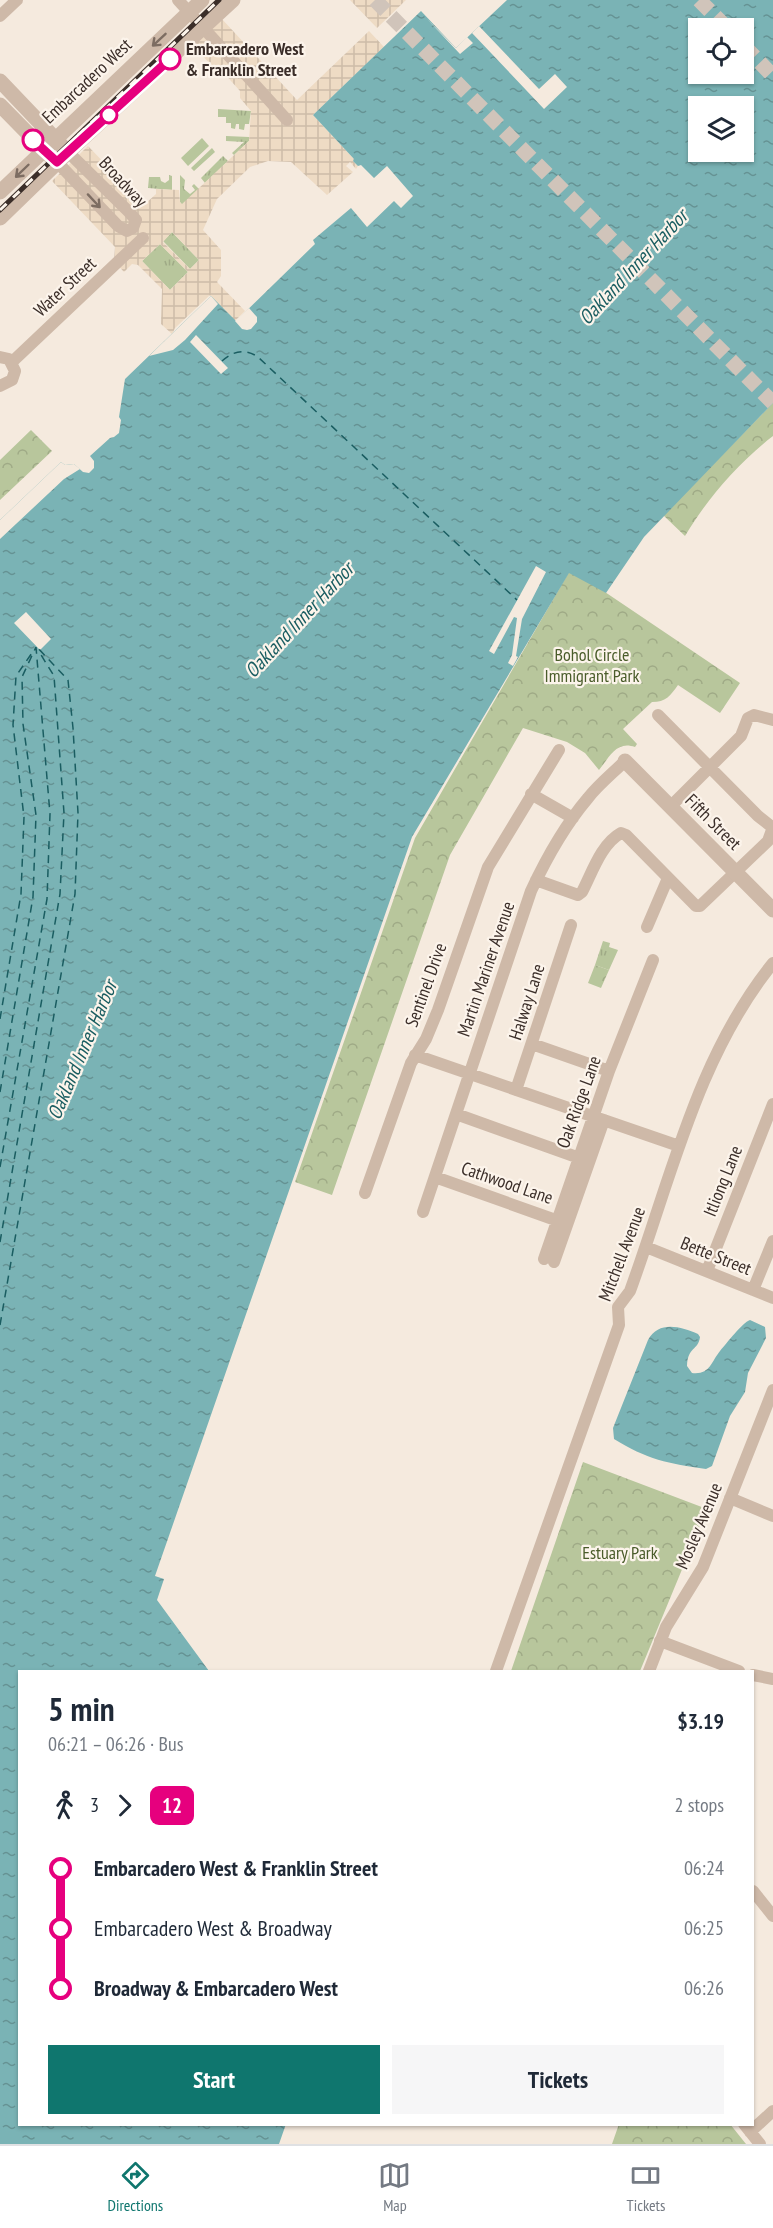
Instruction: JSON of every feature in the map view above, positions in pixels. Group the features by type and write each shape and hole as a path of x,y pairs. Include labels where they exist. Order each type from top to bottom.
{"street":[{"path":"0,16 17,0"},
{"path":"178,0 287,120"},
{"name":"Embarcadero West","path":"0,192 202,0"},
{"path":"0,218 233,0"},
{"name":"Broadway","path":"0,81 55,139 63,157 118,226 127,231 134,228 136,220 129,212 63,157 44,150 0,105"},
{"name":"Water Street","path":"6,360 143,238"},
{"path":"0,386 12,380 15,371 6,360"},
{"path":"536,880 578,895 582,892 599,858 612,839 621,834 626,835 696,906 700,906 768,841 773,827 658,715"},
{"path":"670,807 741,736 748,718 754,715 773,720"},
{"name":"Sentinel Drive","path":"365,1193 415,1055 430,1031 488,867 559,750"},
{"name":"Fifth Street","path":"625,761 773,910"},
{"name":"Martin Mariner Avenue","path":"423,1212 536,880 589,796 625,761"},
{"path":"531,794 573,818"},
{"path":"647,927 668,878"},
{"name":"Halway Lane","path":"516,1090 571,925"},
{"name":"Oak Ridge Lane","path":"549,1260 599,1118 609,1071 653,960"},
{"name":"Mitchell Avenue","path":"496,1670 619,1325 618,1307 630,1291 703,1083 728,1029 748,996 773,963"},
{"path":"532,1044 609,1071"},
{"path":"415,1055 679,1146"},
{"name":"Itliong Lane","path":"707,1271 772,1110"},
{"path":"456,1114 584,1159"},
{"name":"Cathwood Lane","path":"435,1177 562,1222"},
{"path":"753,1290 773,1241"},
{"name":"Bette Street","path":"646,1247 773,1298"},
{"name":"Mosley Avenue","path":"649,1670 674,1613 700,1573 773,1390"},
{"path":"730,1498 773,1516"},
{"path":"660,1641 736,1670"},
{"path":"754,1675 773,1679"},
{"path":"754,1892 773,1916"},
{"path":"754,2123 773,2111"},
{"path":"747,2128 760,2144"}],"green space":[{"path":"218,109 251,111 249,124 245,124 244,130 239,129 239,124 236,124 235,129 231,128 231,123 226,123 226,117 218,117"},
{"path":"226,136 249,137 249,141 234,155 232,153 244,142 226,141"},
{"path":"202,138 209,146 188,166 181,158"},
{"path":"212,148 215,152 194,171 191,168"},
{"path":"223,156 228,161 205,183 201,178"},
{"path":"169,175 172,176 172,190 148,188 149,177 160,177 165,183 169,180"},
{"path":"180,175 185,180 184,189 190,194 195,190 192,186 194,184 199,189 182,205 180,202"},
{"path":"172,232 199,260 190,269 163,241"},
{"path":"160,244 188,272 170,290 142,261"},
{"path":"773,403 773,436 724,482 685,536 663,515"},
{"path":"31,430 52,451 0,500 0,460"},
{"name":"Bohol Circle Immigrant Park","path":"569,572 599,588 740,683 720,713 678,685 667,698 652,702 623,729 637,744 635,747 628,745 618,748 599,770 585,753 567,742 523,728 450,855 332,1195 295,1182 415,838"},
{"path":"603,941 610,943 609,947 618,950 609,970 595,965"},
{"path":"595,965 609,970 601,988 588,983"},
{"name":"Estuary Park","path":"583,1462 707,1509 640,1670 511,1670"},
{"path":"618,2126 732,2126 746,2144 612,2144"}],"shaded area":[{"path":"350,0 406,0 377,28"},
{"path":"221,18 297,100 369,31 384,47 313,115 354,159 353,161 358,166 356,169 350,162 346,166 353,172 327,195 291,162 268,161 250,167 217,199 203,230 221,250 221,276 217,282 245,311 235,321 210,295 175,328 172,334 161,324 162,289 138,265 132,264 124,272 114,261 115,247 52,181 88,146 112,171 112,177 130,196 136,197 142,204 156,194 156,189 179,190 182,204 249,141 251,111 240,98 240,91 222,71 217,71 192,45","holes":["172,232 199,260 190,269 163,242","160,244 188,272 170,290 142,261"]}],"water":[{"name":"Oakland Inner Harbor","path":"507,0 773,0 773,403 644,537 606,593 569,573 412,837 155,1576 164,1579 157,1600 208,1670 18,1670 18,2126 285,2126 279,2144 0,2144 0,520 61,462 65,465 74,464 83,472 89,473 94,468 94,461 90,456 119,433 125,379 211,296 236,321 315,244 313,240 351,208 367,227 394,201 401,208 413,196 387,166 374,178 361,165 358,166 313,115 421,11 456,48"},
{"path":"750,1320 765,1327 766,1338 748,1373 745,1392 730,1416 712,1466 706,1469 658,1460 614,1439 613,1428 648,1340 653,1334 664,1327 671,1327 698,1334 699,1341 689,1355 687,1366 692,1373 698,1373 709,1367 720,1351"}],"pier":[{"path":"427,19 456,48 467,37 473,43 460,54"},
{"path":"479,26 539,89 555,74 567,87 544,109 472,33"},
{"path":"211,296 218,304 185,340 173,350 149,356"},
{"path":"249,308 257,317 257,322 251,329 242,329 235,321"},
{"path":"196,335 228,368 221,374 190,342"},
{"path":"61,462 65,465 74,464 80,469 64,479 0,539 0,520"},
{"path":"536,566 546,572 522,619 516,656 518,657 513,666 508,663 512,655 517,618 514,617 494,654 489,651"},
{"path":"26,612 51,639 40,650 14,623"}],"ferry route":[{"path":"222,361 239,352 248,352 258,357 517,600"},
{"path":"0,1325 75,894 78,813 68,680 36,646"},
{"path":"0,1092 33,897 36,815 23,724 22,677 36,647"},
{"path":"0,1167 47,899 50,814 36,647"},
{"path":"0,1019 21,894 24,817 13,725 16,676 34,650"},
{"path":"0,1242 60,894 64,813 54,676 38,650"}],"tunnel":[{"path":"375,0 773,403"},
{"path":"699,0 717,18"},
{"path":"754,56 773,76"}],"railway":[{"path":"0,210 219,0"}],"bus line":[{"name":"12","path":"33,140 57,162 170,59"}],"place":[{"name":"Embarcadero West & Franklin Street","path":"170,59"}]}
